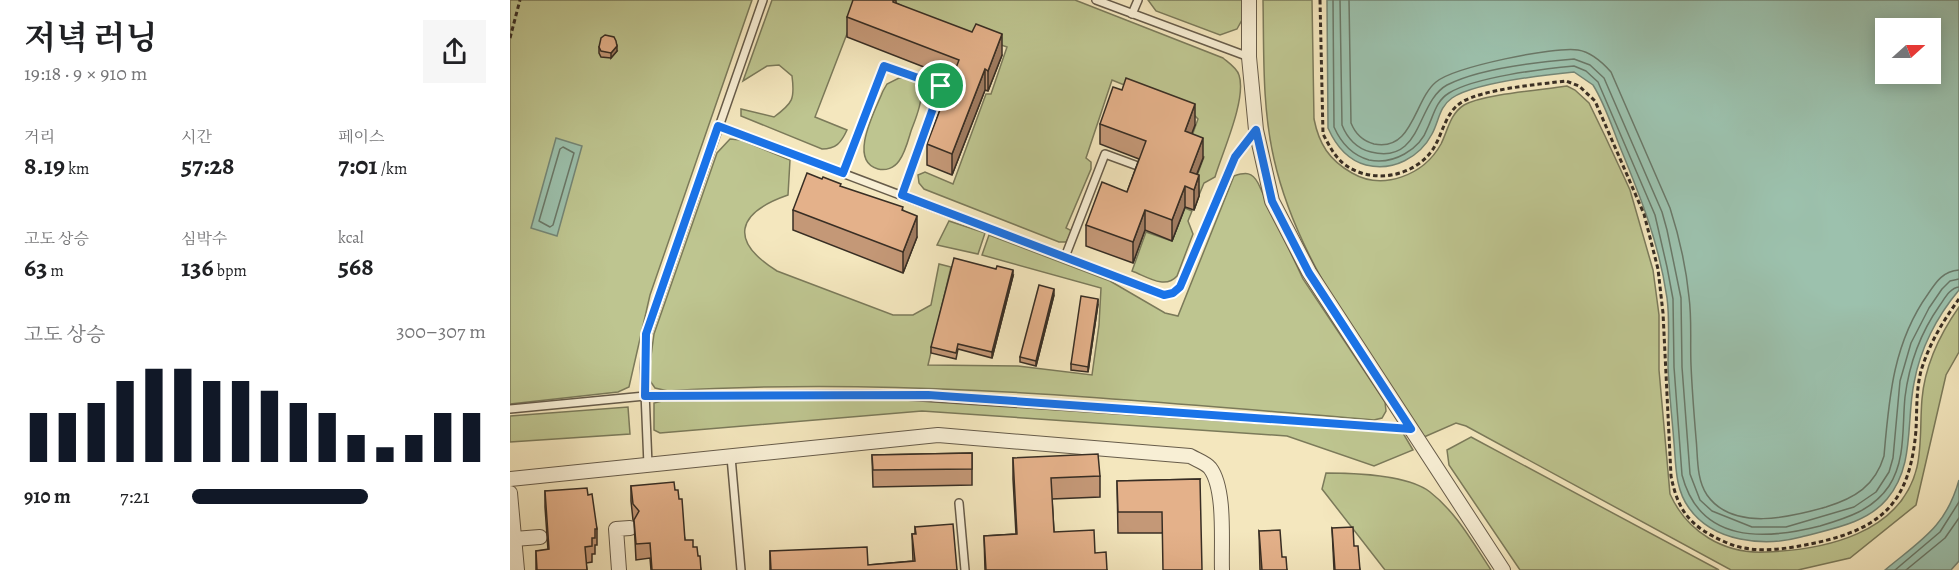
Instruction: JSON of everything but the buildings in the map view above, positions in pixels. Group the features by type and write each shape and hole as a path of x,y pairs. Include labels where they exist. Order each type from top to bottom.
{"street":[{"path":"1249,0 1250,57 1256,130 1272,201 1309,273 1503,570"},
{"path":"510,478 938,435 1190,456 1208,466 1215,476 1219,491 1222,570"},
{"path":"510,493 517,570"},
{"path":"619,570 616,529 630,528"},
{"path":"514,539 540,537"}],"lane":[{"path":"648,465 645,396 646,334 763,0"},
{"path":"1096,0 1250,57"},
{"path":"1132,14 1138,0"},
{"path":"843,173 884,66 941,86 902,195"},
{"path":"718,126 1164,295 1173,293 1180,287 1235,157 1256,130"},
{"path":"1065,257 1105,154 1135,165"},
{"path":"510,409 645,396 928,395 1411,429"},
{"path":"731,457 741,570"},
{"path":"959,503 965,570"}],"path":[{"path":"510,38 520,0"},
{"path":"1320,0 1323,134 1331,151 1344,164 1363,174 1378,177 1394,175 1420,162 1438,140 1450,113 1462,102 1479,96 1566,81 1579,86 1594,101 1644,214 1658,269 1664,313 1671,476 1674,494 1681,510 1688,517 1714,537 1735,547 1757,550 1792,548 1853,532 1884,514 1907,482 1913,463 1921,372 1943,321 1959,299"}],"shaded area":[{"path":"510,0 752,0 650,295 629,387 618,392 510,404"},
{"path":"772,0 860,0 815,117 847,130 840,142 827,149 741,116 741,109 774,117 789,104 793,95 792,76 779,65 767,66 743,81"},
{"path":"872,0 1075,0 1223,58 1236,70 1241,85 1233,126 1215,177 1204,183 1199,195 1191,192 1204,157 1187,150 1198,119 1191,112 1112,80 1086,158 1091,162 1091,169 1066,228 1072,231 1066,242 1059,242 924,189 919,183 918,175 925,172 953,184 986,94 991,94 1007,47"},
{"path":"1148,0 1243,0 1243,18 1237,29 1220,35 1156,11"},
{"path":"1263,0 1312,0 1316,128 1322,144 1331,157 1344,168 1364,178 1389,180 1414,172 1434,155 1455,113 1473,101 1499,95 1567,86 1589,103 1630,190 1653,270 1659,315 1659,370 1670,494 1686,519 1697,530 1721,545 1750,552 1765,552 1788,551 1835,542 1877,523 1895,508 1908,490 1919,459 1922,399 1926,374 1940,339 1959,307 1959,352 1946,375 1916,505 1850,558 1798,570 1731,570 1466,426 1456,423 1424,437 1336,304 1299,234 1285,197 1274,159 1267,120"},
{"path":"899,78 910,79 917,83 920,89 920,106 901,158 892,167 884,170 878,169 869,164 865,156 866,134 887,84"},
{"path":"730,139 741,140 790,160 788,195 758,210 749,219 745,228 746,239 751,249 777,271 893,315 913,315 931,305 939,264 951,267 928,365 1018,366 1092,375 1099,325 1101,288 982,255 989,235 1110,281 1165,313 1178,316 1234,176 1251,175 1258,183 1303,279 1385,402 1386,411 1382,418 1374,420 1110,399 933,389 756,387 668,391 655,388 648,378 654,334 717,153"},
{"path":"1185,208 1192,211 1188,221 1193,234 1177,276 1167,282 1161,282 1132,271 1146,232 1172,241"},
{"path":"949,221 985,233 978,254 937,245"},
{"path":"879,397 1285,423 1403,433 1413,450 1374,466 1287,436 922,411 660,433 654,430 654,403 662,401"},
{"path":"628,407 630,434 510,442 510,416"},
{"path":"1471,437 1719,570 1520,570 1449,465 1447,450"},
{"path":"1326,473 1380,476 1420,486 1448,509 1464,528 1491,570 1385,570 1322,489"}],"water":[{"path":"1327,0 1959,0 1959,290 1937,322 1920,358 1912,398 1906,458 1896,486 1887,499 1858,520 1787,540 1756,541 1725,535 1699,519 1689,508 1681,493 1676,468 1668,376 1668,306 1659,258 1642,203 1601,100 1593,85 1574,72 1529,77 1463,92 1452,98 1442,110 1427,142 1420,150 1405,161 1396,164 1376,167 1359,163 1348,156 1335,141 1328,128"},
{"path":"556,138 582,146 557,236 531,228"},
{"path":"1959,480 1959,561 1951,570 1885,570 1931,531 1947,510"}],"route":[{"path":"884,66 941,86 902,195 1164,295 1173,293 1180,287 1235,157 1256,130 1260,156 1272,201 1309,273 1411,429 928,395 645,396 646,334 718,126 843,173 884,66"}]}
